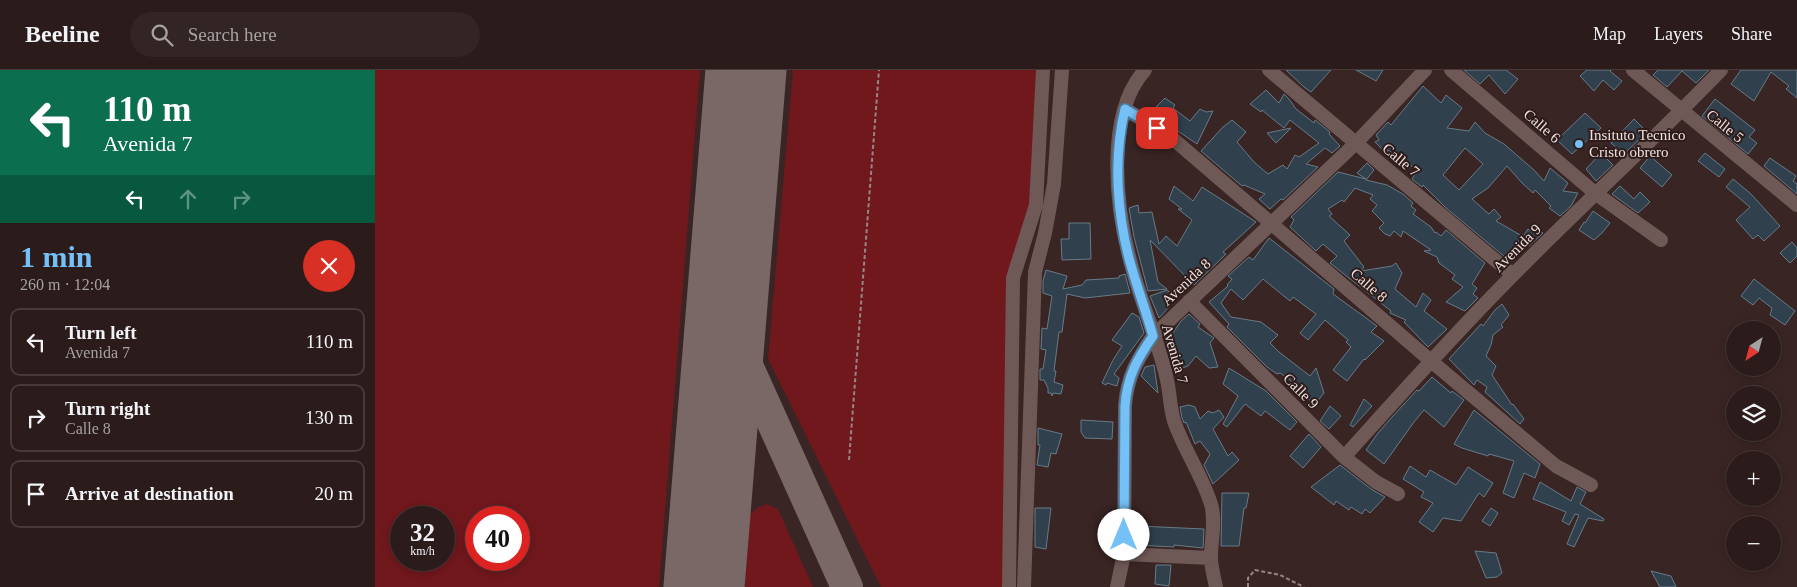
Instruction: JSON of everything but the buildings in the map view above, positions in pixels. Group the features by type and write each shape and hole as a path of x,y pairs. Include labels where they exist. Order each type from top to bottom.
{"street":[{"path":"1009,587 1013,278 1035,205 1043,70"},
{"path":"1024,587 1035,272 1045,233 1054,184 1062,70"},
{"name":"Avenida 7","path":"1145,70 1130,94 1121,126 1118,151 1118,185 1122,221 1130,260 1167,380 1174,420 1211,506 1213,525 1211,558 1216,587"},
{"name":"Calle 7","path":"1269,70 1513,275"},
{"name":"Avenida 8","path":"1117,587 1124,554 1126,387 1133,368 1153,336 1273,224 1356,143 1425,70"},
{"name":"Calle 6","path":"1451,70 1595,193 1661,240"},
{"name":"Calle 5","path":"1633,70 1797,205"},
{"name":"Avenida 9","path":"1344,457 1431,361 1513,275 1721,70"},
{"name":"Calle 8","path":"1125,109 1172,138 1555,466 1591,486"},
{"name":"Calle 9","path":"1189,301 1344,457 1376,482 1398,494"},
{"path":"1124,554 1211,558"}],"path":[{"path":"849,460 879,70"},
{"path":"1248,587 1248,578 1255,570 1280,575 1304,587"}],"shaded area":[{"path":"375,70 700,70 659,587 375,587"},
{"path":"793,70 1047,70 1039,199 1017,281 1017,513 1014,587 881,587 768,359"},
{"path":"766,504 778,509 813,587 745,587 750,515 757,508"}],"taxiway":[{"path":"726,319 847,587"}],"runway":[{"path":"704,587 746,70"}],"place":[{"name":"Insituto Tecnico Cristo obrero","path":"1579,144"}],"route":[{"path":"1124,535 1126,387 1133,368 1153,336 1130,260 1122,221 1118,185 1118,151 1125,109 1157,128"}]}
